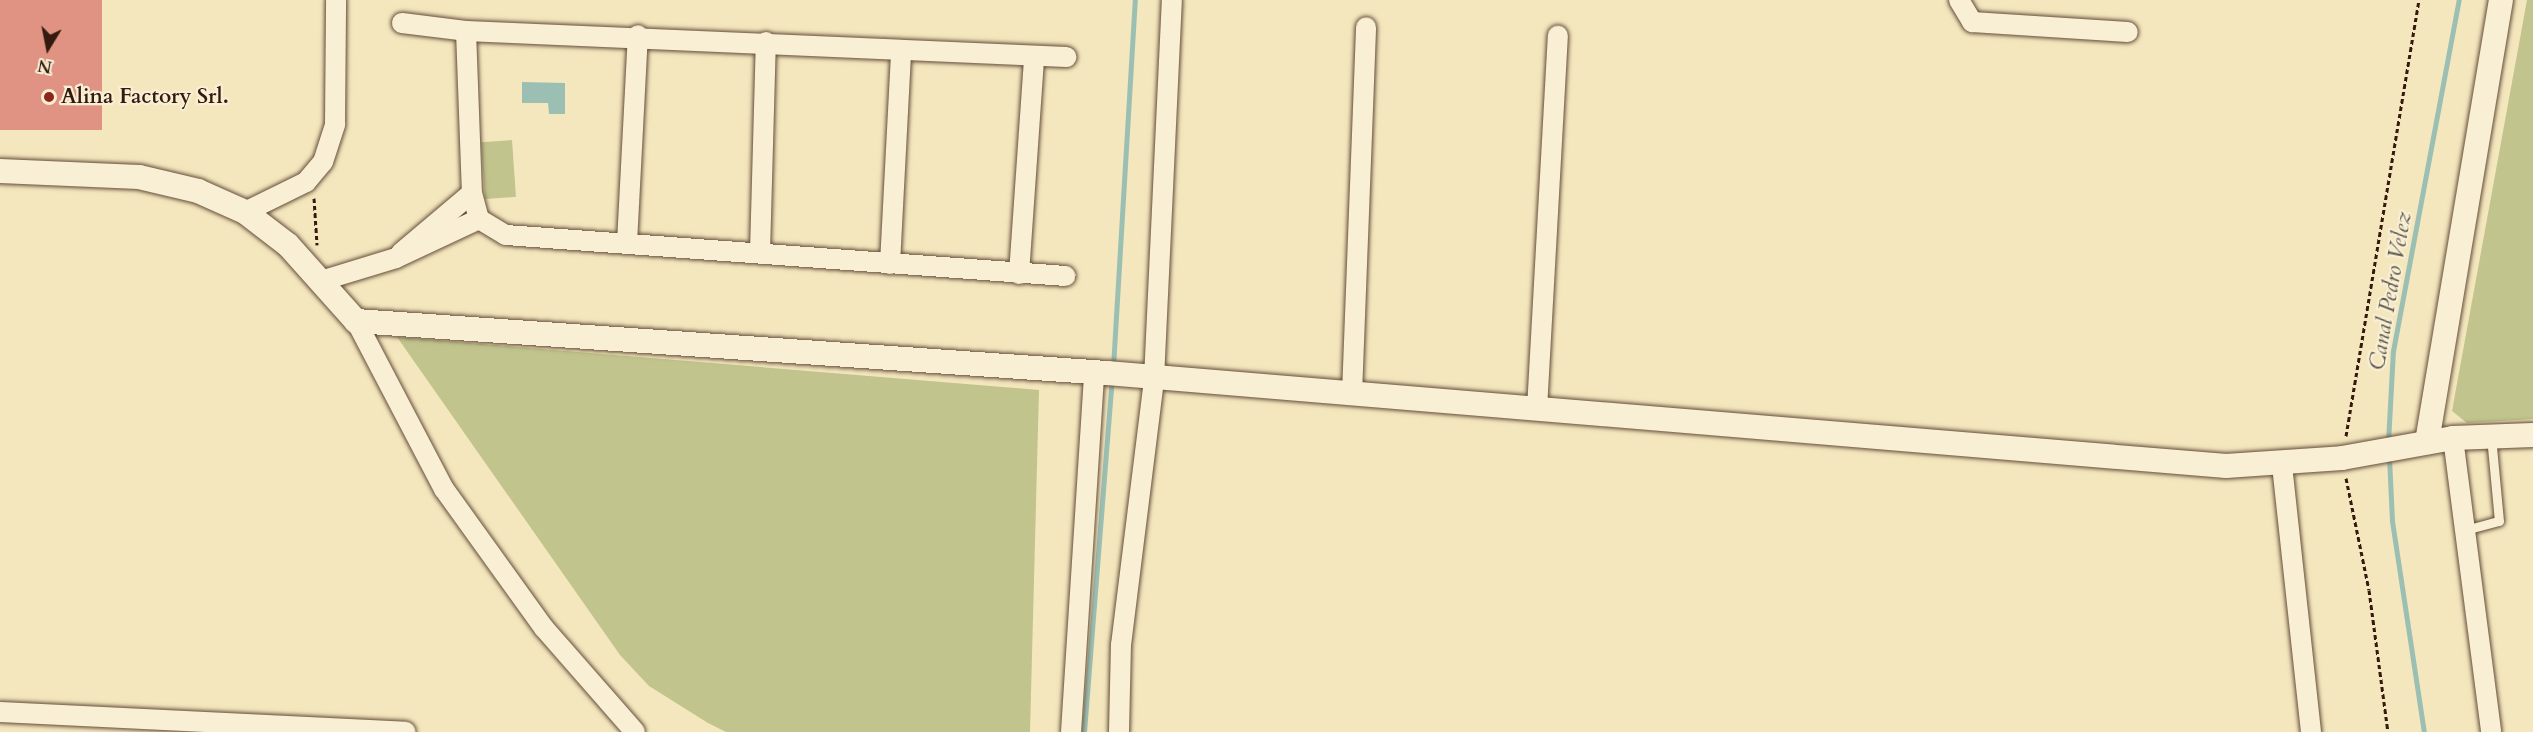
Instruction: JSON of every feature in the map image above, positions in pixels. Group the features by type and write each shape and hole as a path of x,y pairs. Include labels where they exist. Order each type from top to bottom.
{"street":[{"path":"245,212 279,198 314,172 335,124 336,0"},
{"path":"1119,732 1121,645 1154,379 1172,0"},
{"path":"1959,0 1963,15 1972,22 2128,32"},
{"path":"2427,442 2501,0"},
{"path":"402,23 466,31 638,35 1034,59 1066,57"},
{"path":"1352,394 1366,27"},
{"path":"466,31 472,193 479,219 506,235 1066,276"},
{"path":"627,243 638,35"},
{"path":"1537,409 1558,36"},
{"path":"760,252 766,42"},
{"path":"890,264 901,51"},
{"path":"1019,274 1034,59"},
{"path":"0,171 139,177 198,191 245,212 324,280 356,321 444,489 544,628 635,732"},
{"path":"396,258 416,235 472,193"},
{"path":"324,280 396,258 479,219"},
{"path":"356,321 1110,374 2226,465 2282,465 2403,450 2427,442 2453,438 2533,435"},
{"path":"1071,732 1110,374"},
{"path":"2453,438 2491,732"},
{"path":"2282,465 2311,732"},
{"path":"0,712 406,732"}],"lane":[{"path":"2465,530 2499,521 2491,437"}],"path":[{"path":"2388,732 2350,457 2419,0"},
{"path":"314,172 317,248"}],"green space":[{"path":"2527,0 2533,0 2533,419 2467,423 2452,411"},
{"path":"512,140 516,197 485,199 481,142"},
{"path":"397,337 1039,390 1030,732 726,732 708,723 649,686 620,655"}],"water":[{"path":"522,82 565,83 565,114 549,114 548,103 522,103"}],"building":[{"path":"0,0 102,0 102,130 0,130"}],"waterway":[{"path":"1113,367 1135,0"},
{"name":"Canal Pedro Velez","path":"2388,442 2393,351 2459,0"},
{"path":"1084,732 1112,379"},
{"name":"Canal Pedro Velez","path":"2389,457 2392,521 2424,732"}],"place":[{"name":"Alina Factory Srl.","path":"49,97"}]}
